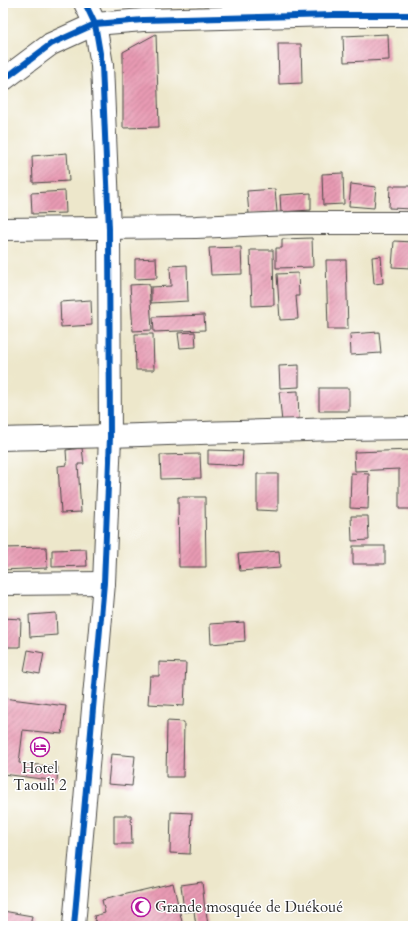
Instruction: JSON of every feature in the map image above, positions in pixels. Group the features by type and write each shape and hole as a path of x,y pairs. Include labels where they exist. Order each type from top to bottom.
{"street":[{"path":"74,926 104,583 110,437 109,229 102,65 95,24 85,3"},
{"path":"3,80 51,44 95,24 143,20 413,15"},
{"path":"3,229 196,228 293,223 413,223"},
{"path":"3,439 110,437 236,431 413,428"},
{"path":"3,584 104,583"}],"building":[{"path":"156,34 159,127 123,128 123,52"},
{"path":"388,34 389,60 344,62 343,36"},
{"path":"278,44 301,44 302,83 279,84"},
{"path":"67,153 69,181 33,183 32,156"},
{"path":"343,173 344,204 323,205 322,174"},
{"path":"351,184 376,187 374,208 349,206"},
{"path":"390,186 413,186 413,209 389,208"},
{"path":"275,189 277,212 249,214 247,191"},
{"path":"65,191 66,213 32,214 31,193"},
{"path":"311,193 311,210 281,212 280,195"},
{"path":"312,238 313,267 276,268 276,248 282,248 282,239"},
{"path":"394,241 413,242 413,261 410,261 410,268 392,267"},
{"path":"241,247 242,274 211,275 209,248"},
{"path":"250,250 273,250 274,305 252,306"},
{"path":"381,256 383,283 374,284 372,257"},
{"path":"156,258 157,278 135,279 135,259"},
{"path":"326,260 346,260 348,329 328,329"},
{"path":"187,265 188,301 151,303 151,287 171,286 170,266"},
{"path":"298,273 299,296 296,296 298,319 280,320 277,274"},
{"path":"149,284 152,330 133,331 130,285"},
{"path":"91,300 92,325 61,327 60,302"},
{"path":"204,315 205,330 154,332 153,317"},
{"path":"195,332 196,347 180,348 178,333"},
{"path":"379,332 381,353 351,355 350,334"},
{"path":"135,334 153,334 154,370 136,370"},
{"path":"299,365 299,387 280,388 279,366"},
{"path":"319,388 349,388 349,411 319,411"},
{"path":"298,391 299,421 282,422 279,392"},
{"path":"82,448 84,464 78,464 81,512 61,513 58,466 67,465 66,450"},
{"path":"208,450 243,451 242,466 208,464"},
{"path":"413,450 413,509 399,509 399,469 355,471 354,452"},
{"path":"200,454 201,478 161,479 160,455"},
{"path":"351,473 369,474 368,509 350,508"},
{"path":"257,474 278,474 278,511 257,510"},
{"path":"178,497 205,497 206,567 179,567"},
{"path":"351,516 368,516 369,540 352,541"},
{"path":"353,546 385,546 385,564 353,564"},
{"path":"46,547 47,568 3,570 3,548"},
{"path":"86,549 87,566 52,567 52,550"},
{"path":"279,551 280,568 240,571 238,554"},
{"path":"56,613 57,635 30,637 29,615"},
{"path":"3,618 21,619 20,647 3,647"},
{"path":"244,622 245,641 211,644 210,624"},
{"path":"28,650 44,653 40,674 24,671"},
{"path":"159,662 186,663 184,706 148,704 150,676 159,676"},
{"path":"3,698 66,706 62,734 23,730 19,763 58,767 57,781 3,774"},
{"path":"167,721 184,722 183,777 166,777"},
{"path":"111,754 135,756 132,786 108,784"},
{"path":"171,812 192,813 190,854 170,853"},
{"path":"114,815 131,815 132,844 114,844"},
{"path":"202,882 208,926 196,926 194,911 184,912 181,885"},
{"name":"Grande mosquée de Duékoué","path":"173,883 183,926 97,926 94,916 105,913 102,900"},
{"path":"3,911 32,916 30,926 3,926"}],"cycle path":[{"path":"74,926 104,583 110,437 109,229 102,65 95,24 85,3"},
{"path":"3,80 51,44 95,24 143,20 333,15 413,15"}],"place":[{"name":"Hotel Taouli 2","path":"40,747"},
{"name":"Grande mosquée de Duékoué","path":"141,907"}]}
